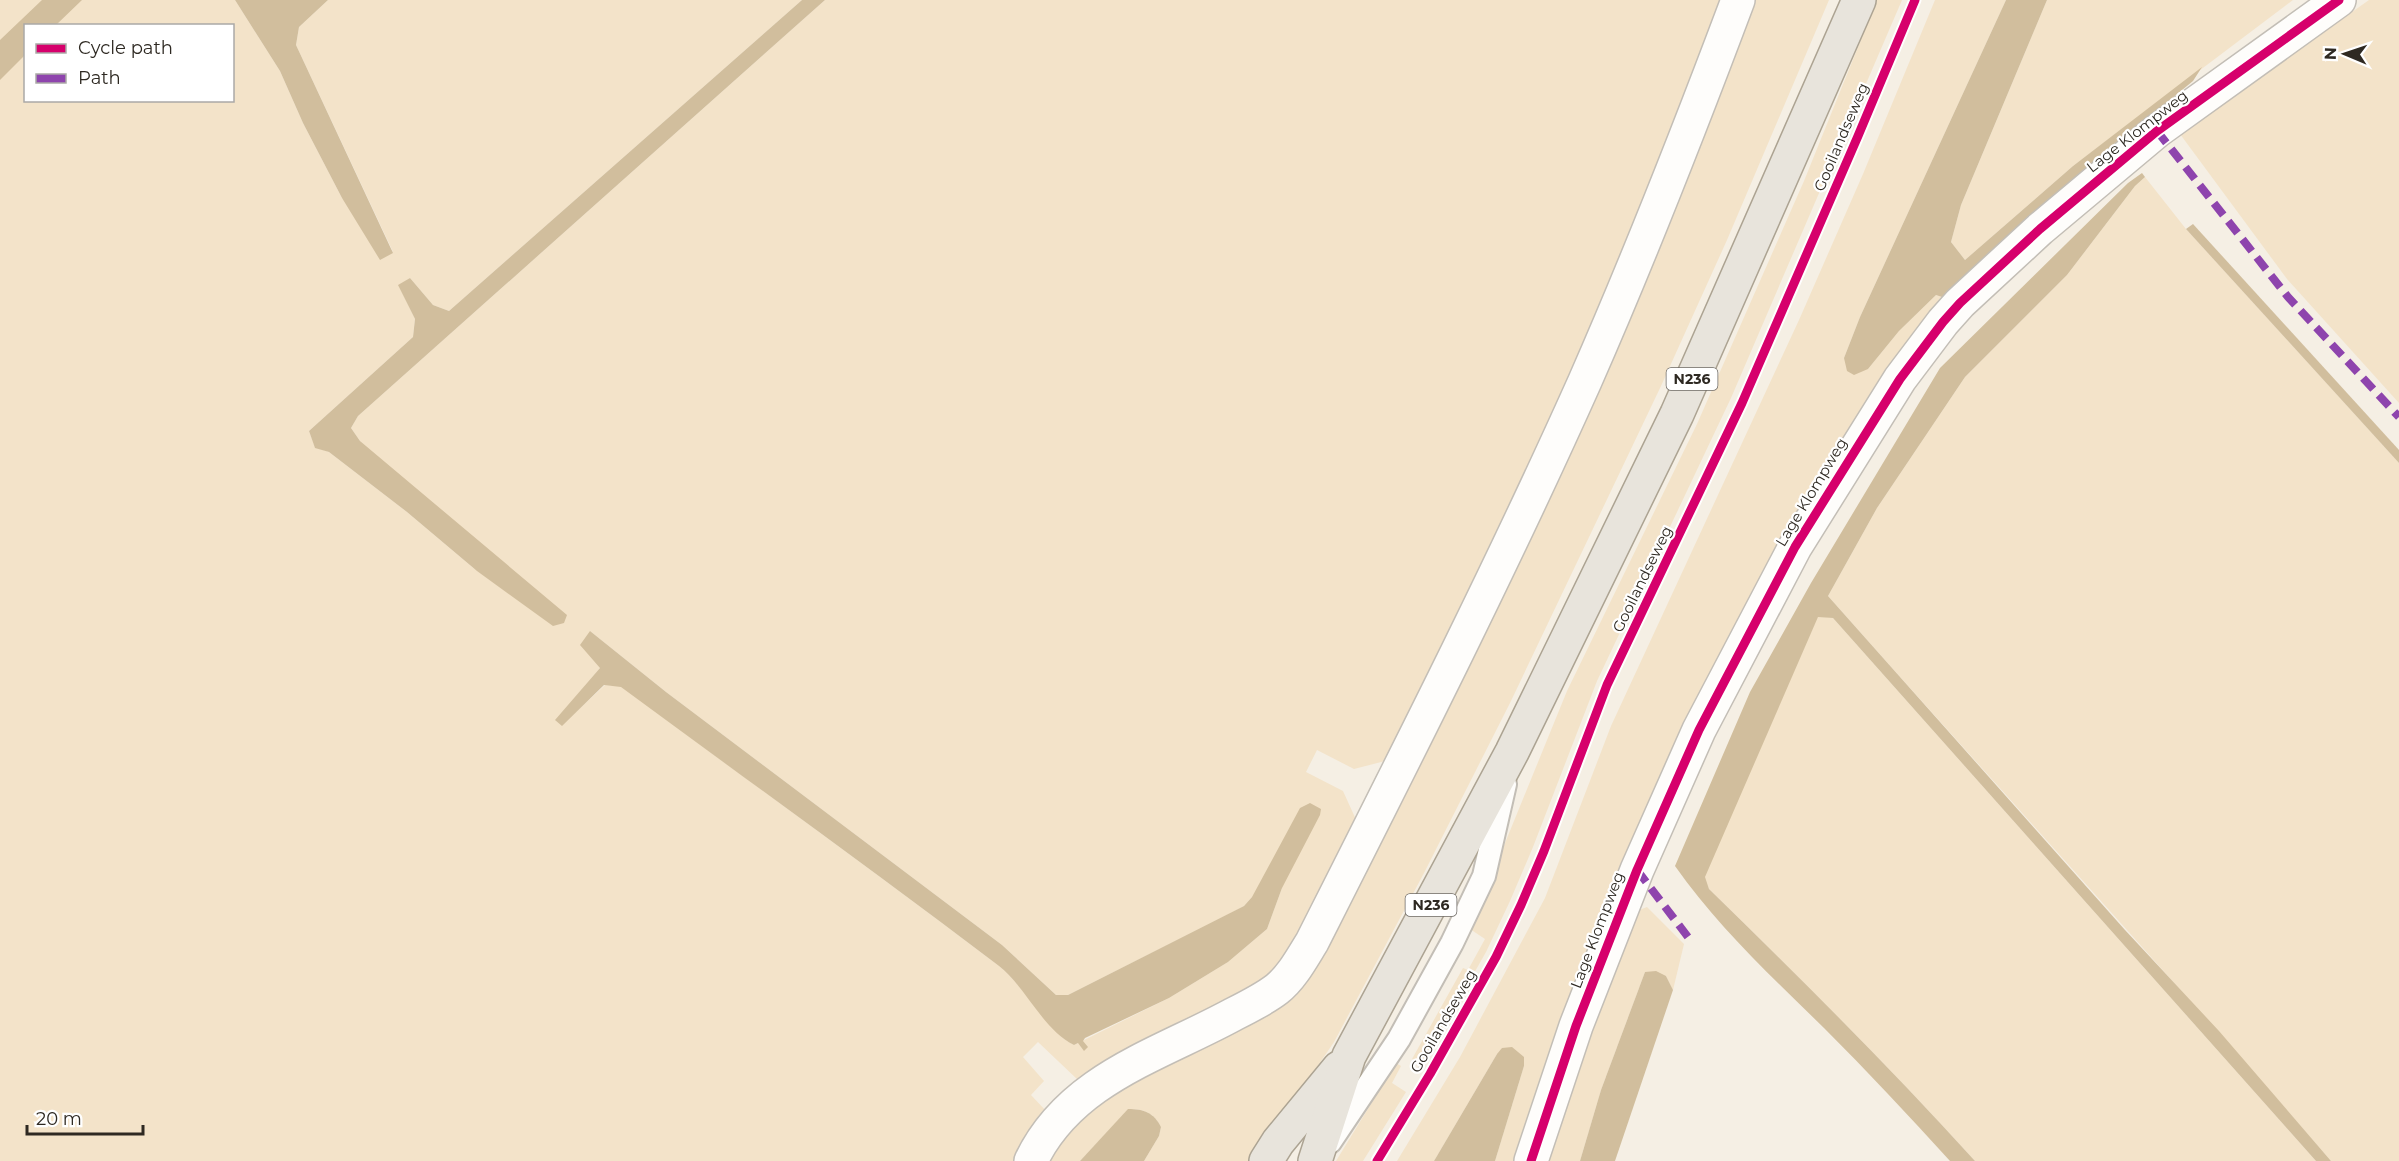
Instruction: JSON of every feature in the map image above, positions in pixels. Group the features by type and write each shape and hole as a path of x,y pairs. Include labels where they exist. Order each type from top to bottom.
{"main road":[{"name":"N236","path":"1266,1161 1278,1142 1349,1056 1512,753 1677,414 1859,0"},
{"name":"N236","path":"1317,1161 1349,1056"}],"street":[{"path":"1031,1161 1037,1148 1058,1120 1096,1085 1157,1051 1218,1023 1277,989 1294,970 1312,942 1434,702 1586,379 1738,0"},
{"name":"Lage Klompweg","path":"1531,1161 1576,1026 1628,892 1699,730 1795,547 1918,352 1960,303 2040,229 2157,131 2338,0"}],"lane":[{"path":"1317,1161 1399,1039 1452,943 1484,876 1512,753"}],"shaded area":[{"path":"0,0 235,0 280,71 303,123 342,198 393,252 296,45 299,27 328,0 802,0 449,311 433,305 410,278 399,286 415,319 413,337 309,431 315,447 329,452 407,512 477,571 360,441 351,428 358,416 825,0 1724,0 1578,365 1389,760 1354,769 1317,750 1306,772 1343,791 1358,824 1308,923 1273,975 1163,1034 1100,1064 1078,1080 1038,1042 1023,1057 1044,1081 1031,1095 1047,1112 1016,1161 0,1161","holes":["590,631 666,692 1002,945 1056,995 1068,995 1229,914 1244,906 1252,897 1282,888 1267,929 1228,962 1169,998 1074,1045 1054,1030 1018,985 999,966 621,686 605,685 562,725 556,720 600,668"]},
{"path":"42,0 82,0 57,24 24,24 24,56 0,80 0,40"},
{"path":"235,0 328,0 299,27 296,45 393,253 380,260 342,198 303,123 280,71"},
{"path":"802,0 825,0 358,416 351,428 360,441 567,615 564,623 553,626 477,571 407,512 329,452 315,448 309,431 413,337 415,319 398,285 410,278 433,305 449,311"},
{"path":"1753,0 1829,0 1727,240 1661,386 1510,703 1424,873 1334,1042 1253,1161 1144,1161 1159,1136 1161,1127 1148,1113 1129,1109 1080,1161 1047,1161 1072,1125 1110,1091 1277,1005"},
{"path":"1877,0 1902,0 1731,398 1597,681 1510,901 1486,952 1422,1065 1412,1059 1463,968 1468,970 1485,939 1470,929 1567,691 1697,424 1804,181"},
{"path":"1935,0 2006,0 1860,317 1844,358 1868,369 1899,331 1936,295 1945,298 1826,473 1521,1161 1495,1161 1524,1066 1497,1054 1434,1161 1397,1161 1460,1057 1545,898 1611,726 1799,320"},
{"path":"2006,0 2047,0 1961,205 1951,242 1965,260 2073,166 2202,67 2193,81 2053,196 1945,298 1936,295 1899,331 1868,369 1854,375 1847,371 1844,358 1860,317"},
{"path":"2047,0 2293,0 2073,166 1965,260 1951,242 1961,205"},
{"path":"2369,0 2399,0 2399,403 2287,279 2180,134"},
{"path":"2142,173 2145,177 2135,186 2067,275 1965,377 1877,508 1828,596 2125,930 2219,1031 2331,1161 2316,1161 1833,618 1818,617 1705,877 1709,889 1811,989 1975,1161 1950,1161 1856,1061 1727,930 1675,866 1750,692 1811,583 1940,368 2128,183"},
{"path":"2145,177 2186,229 2399,463 2399,1161 2331,1161 1828,596 1877,508 1965,377 2067,275 2135,186"},
{"path":"2193,224 2399,450 2399,463 2186,229"},
{"path":"1818,616 1833,618 2316,1161 1975,1161 1811,989 1709,889 1704,877"},
{"path":"590,631 666,692 1002,945 1056,995 1068,995 1244,906 1252,897 1300,808 1310,803 1321,809 1320,815 1282,888 1267,929 1228,962 1169,998 1085,1038 1083,1041 1088,1047 1084,1051 1078,1043 1074,1045 1053,1029 1018,985 999,966 621,687 604,685 562,726 555,720 600,668 580,645"},
{"path":"1647,907 1684,944 1673,990 1666,976 1645,972 1601,1090 1580,1161 1541,1161 1629,914"},
{"path":"1656,971 1666,976 1673,990 1615,1161 1580,1161 1601,1090 1645,972"},
{"path":"1512,1047 1524,1057 1524,1066 1495,1161 1434,1161 1497,1054 1502,1048"},
{"path":"1396,1063 1401,1066 1392,1083 1406,1092 1363,1161 1336,1161"},
{"path":"1128,1109 1148,1113 1161,1127 1159,1136 1144,1161 1080,1161"}],"marked path":[{"path":"2157,131 2288,297 2399,417"},
{"path":"1637,870 1688,937"}],"cycle path":[{"name":"Gooilandseweg","path":"1377,1161 1430,1074 1496,957 1521,905 1607,685 1742,403 1915,0"},
{"path":"1531,1161 1576,1026 1637,870 1699,730 1795,547 1900,379 1960,303 2040,229 2157,131 2339,0"}]}
